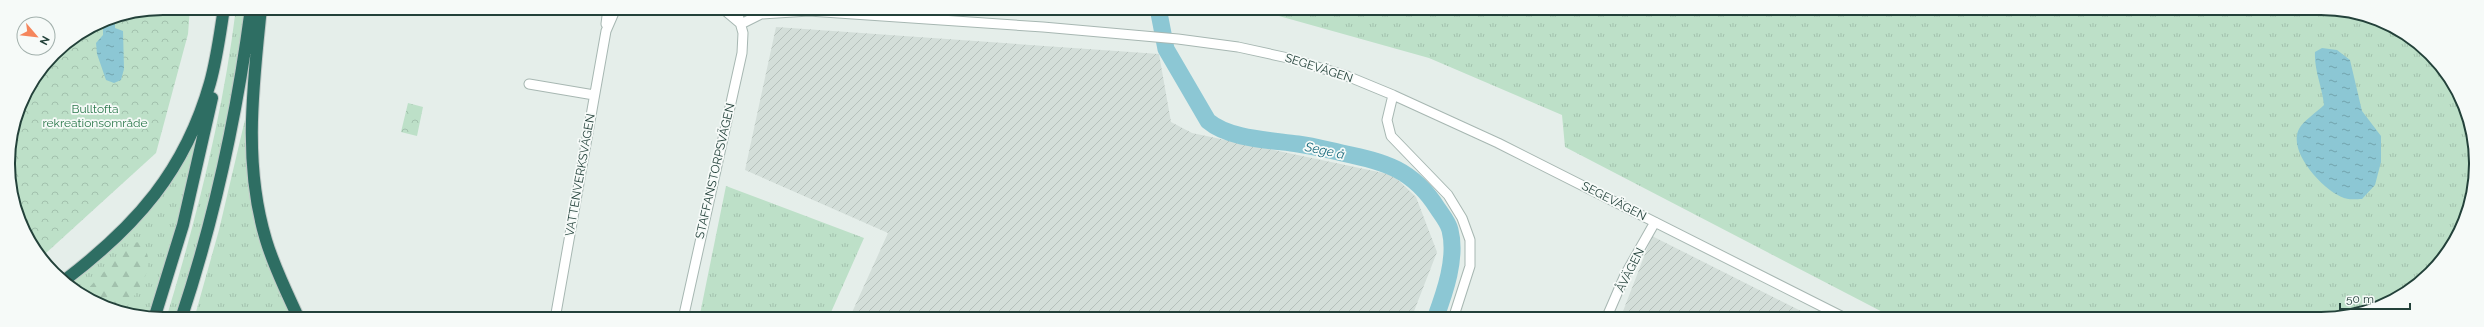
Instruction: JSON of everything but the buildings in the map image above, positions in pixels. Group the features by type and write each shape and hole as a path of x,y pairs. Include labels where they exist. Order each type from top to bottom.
{"highway":[{"path":"69,277 108,246 141,214 179,161 205,99 214,65 223,15"},
{"path":"156,312 182,226 198,163 212,97 223,15"},
{"path":"183,312 220,183 238,97 250,15"},
{"path":"261,15 252,98 251,142 254,179 268,246 296,312"}],"street":[{"name":"VATTENVERKSVÄGEN","path":"556,312 606,31 607,15"},
{"name":"VATTENVERKSVÄGEN","path":"606,31 613,15"},
{"path":"730,15 741,24"},
{"path":"738,15 741,24"},
{"name":"SEGEVÄGEN","path":"741,24 759,15"},
{"name":"SEGEVÄGEN","path":"871,15 1043,26 1161,37 1238,46 1288,58 1346,76 1393,95 1498,143 1833,312"},
{"name":"STAFFANSTORPSVÄGEN","path":"685,312 742,52 744,41 741,24"},
{"path":"529,84 594,95"},
{"path":"1393,95 1387,120 1391,136 1448,195 1462,218 1470,240 1470,266 1455,312"},
{"name":"ÅVÄGEN","path":"1609,312 1625,275 1655,222"}],"shaded area":[{"path":"776,27 1159,54 1171,122 1192,133 1393,175 1416,197 1437,252 1414,312 852,312 888,233 745,170"},
{"path":"1652,236 1803,312 1623,312"}],"green space":[{"name":"Bulltofta rekreationsområde","path":"189,15 188,34 156,153 45,252 35,238 26,220 20,202 15,173 16,144 20,125 26,107 35,89 58,58 81,40 98,30 125,20 144,16"},
{"path":"235,15 246,15 235,84 211,200 178,312 168,312 208,165 231,48"},
{"path":"1275,15 2340,16 2377,26 2395,35 2426,58 2438,73 2454,98 2464,125 2469,154 2468,183 2464,202 2454,229 2444,246 2426,269 2395,292 2377,301 2359,307 2330,312 1883,312 1565,147 1562,115 1429,58"},
{"path":"408,103 423,107 417,136 401,132"},
{"path":"247,111 247,163 254,215 290,312 196,312 219,230"},
{"path":"202,120 170,253 151,312 125,307 107,301 89,292 73,281 130,232 156,202 168,187 191,145"},
{"path":"726,186 864,238 831,312 700,312"},
{"path":"140,242 146,250 148,268 145,277 126,307 107,301 86,290 131,243"}],"water":[{"path":"115,23 115,28 123,31 124,69 121,80 114,83 106,80 97,54 96,43 103,35 103,28"},
{"path":"2322,48 2337,50 2350,60 2362,111 2381,136 2381,162 2375,185 2362,199 2344,198 2327,188 2310,170 2298,148 2297,138 2299,129 2324,105 2315,59 2315,52"}],"waterway":[{"name":"Sege å","path":"1159,15 1166,49 1208,121 1227,132 1250,138 1309,146 1357,156 1385,164 1408,176 1428,195 1448,224 1452,241 1449,275 1438,312"}]}
